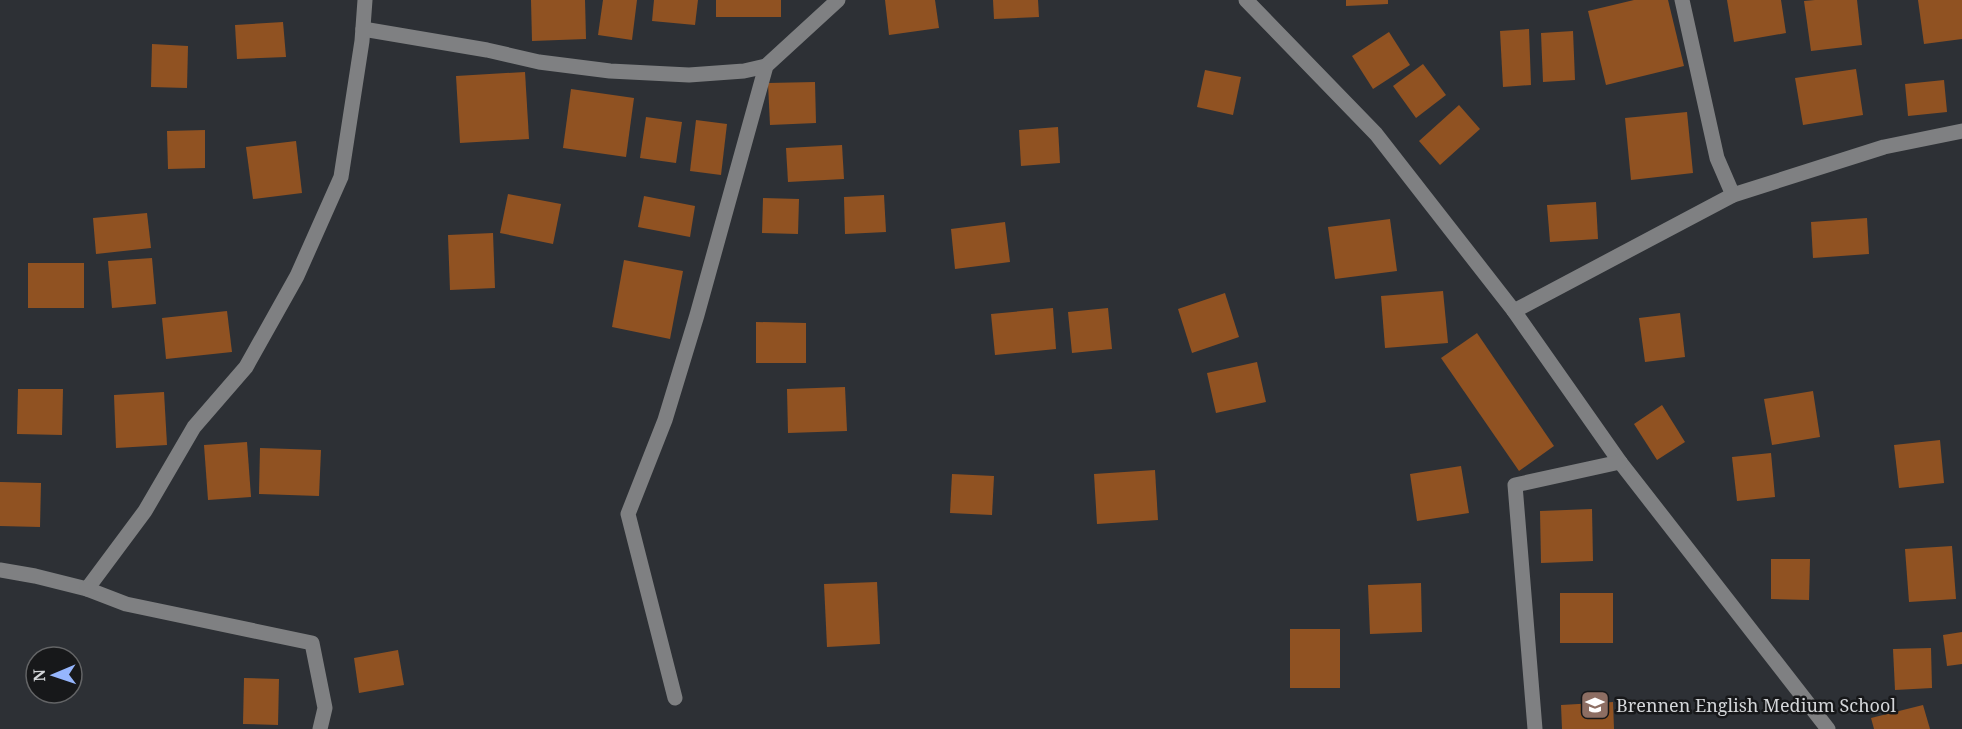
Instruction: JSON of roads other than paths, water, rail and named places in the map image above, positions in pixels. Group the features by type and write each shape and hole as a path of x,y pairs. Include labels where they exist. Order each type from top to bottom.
{"street":[{"path":"87,589 145,511 194,428 246,367 297,276 341,177 363,29 365,0"},
{"path":"363,29 488,50 539,62 610,71 689,75 744,71 766,66 837,0"},
{"path":"1246,0 1376,134 1514,310 1620,462 1828,729"},
{"path":"1682,0 1717,158 1733,195"},
{"path":"675,698 628,514 668,409 697,315 766,66"},
{"path":"1514,310 1733,195 1884,147 1962,131"},
{"path":"1535,729 1515,485 1620,462"},
{"path":"0,570 87,589 126,604 312,643 325,708 320,729"}],"place":[{"name":"Brennen English Medium School","path":"1595,705"}]}
